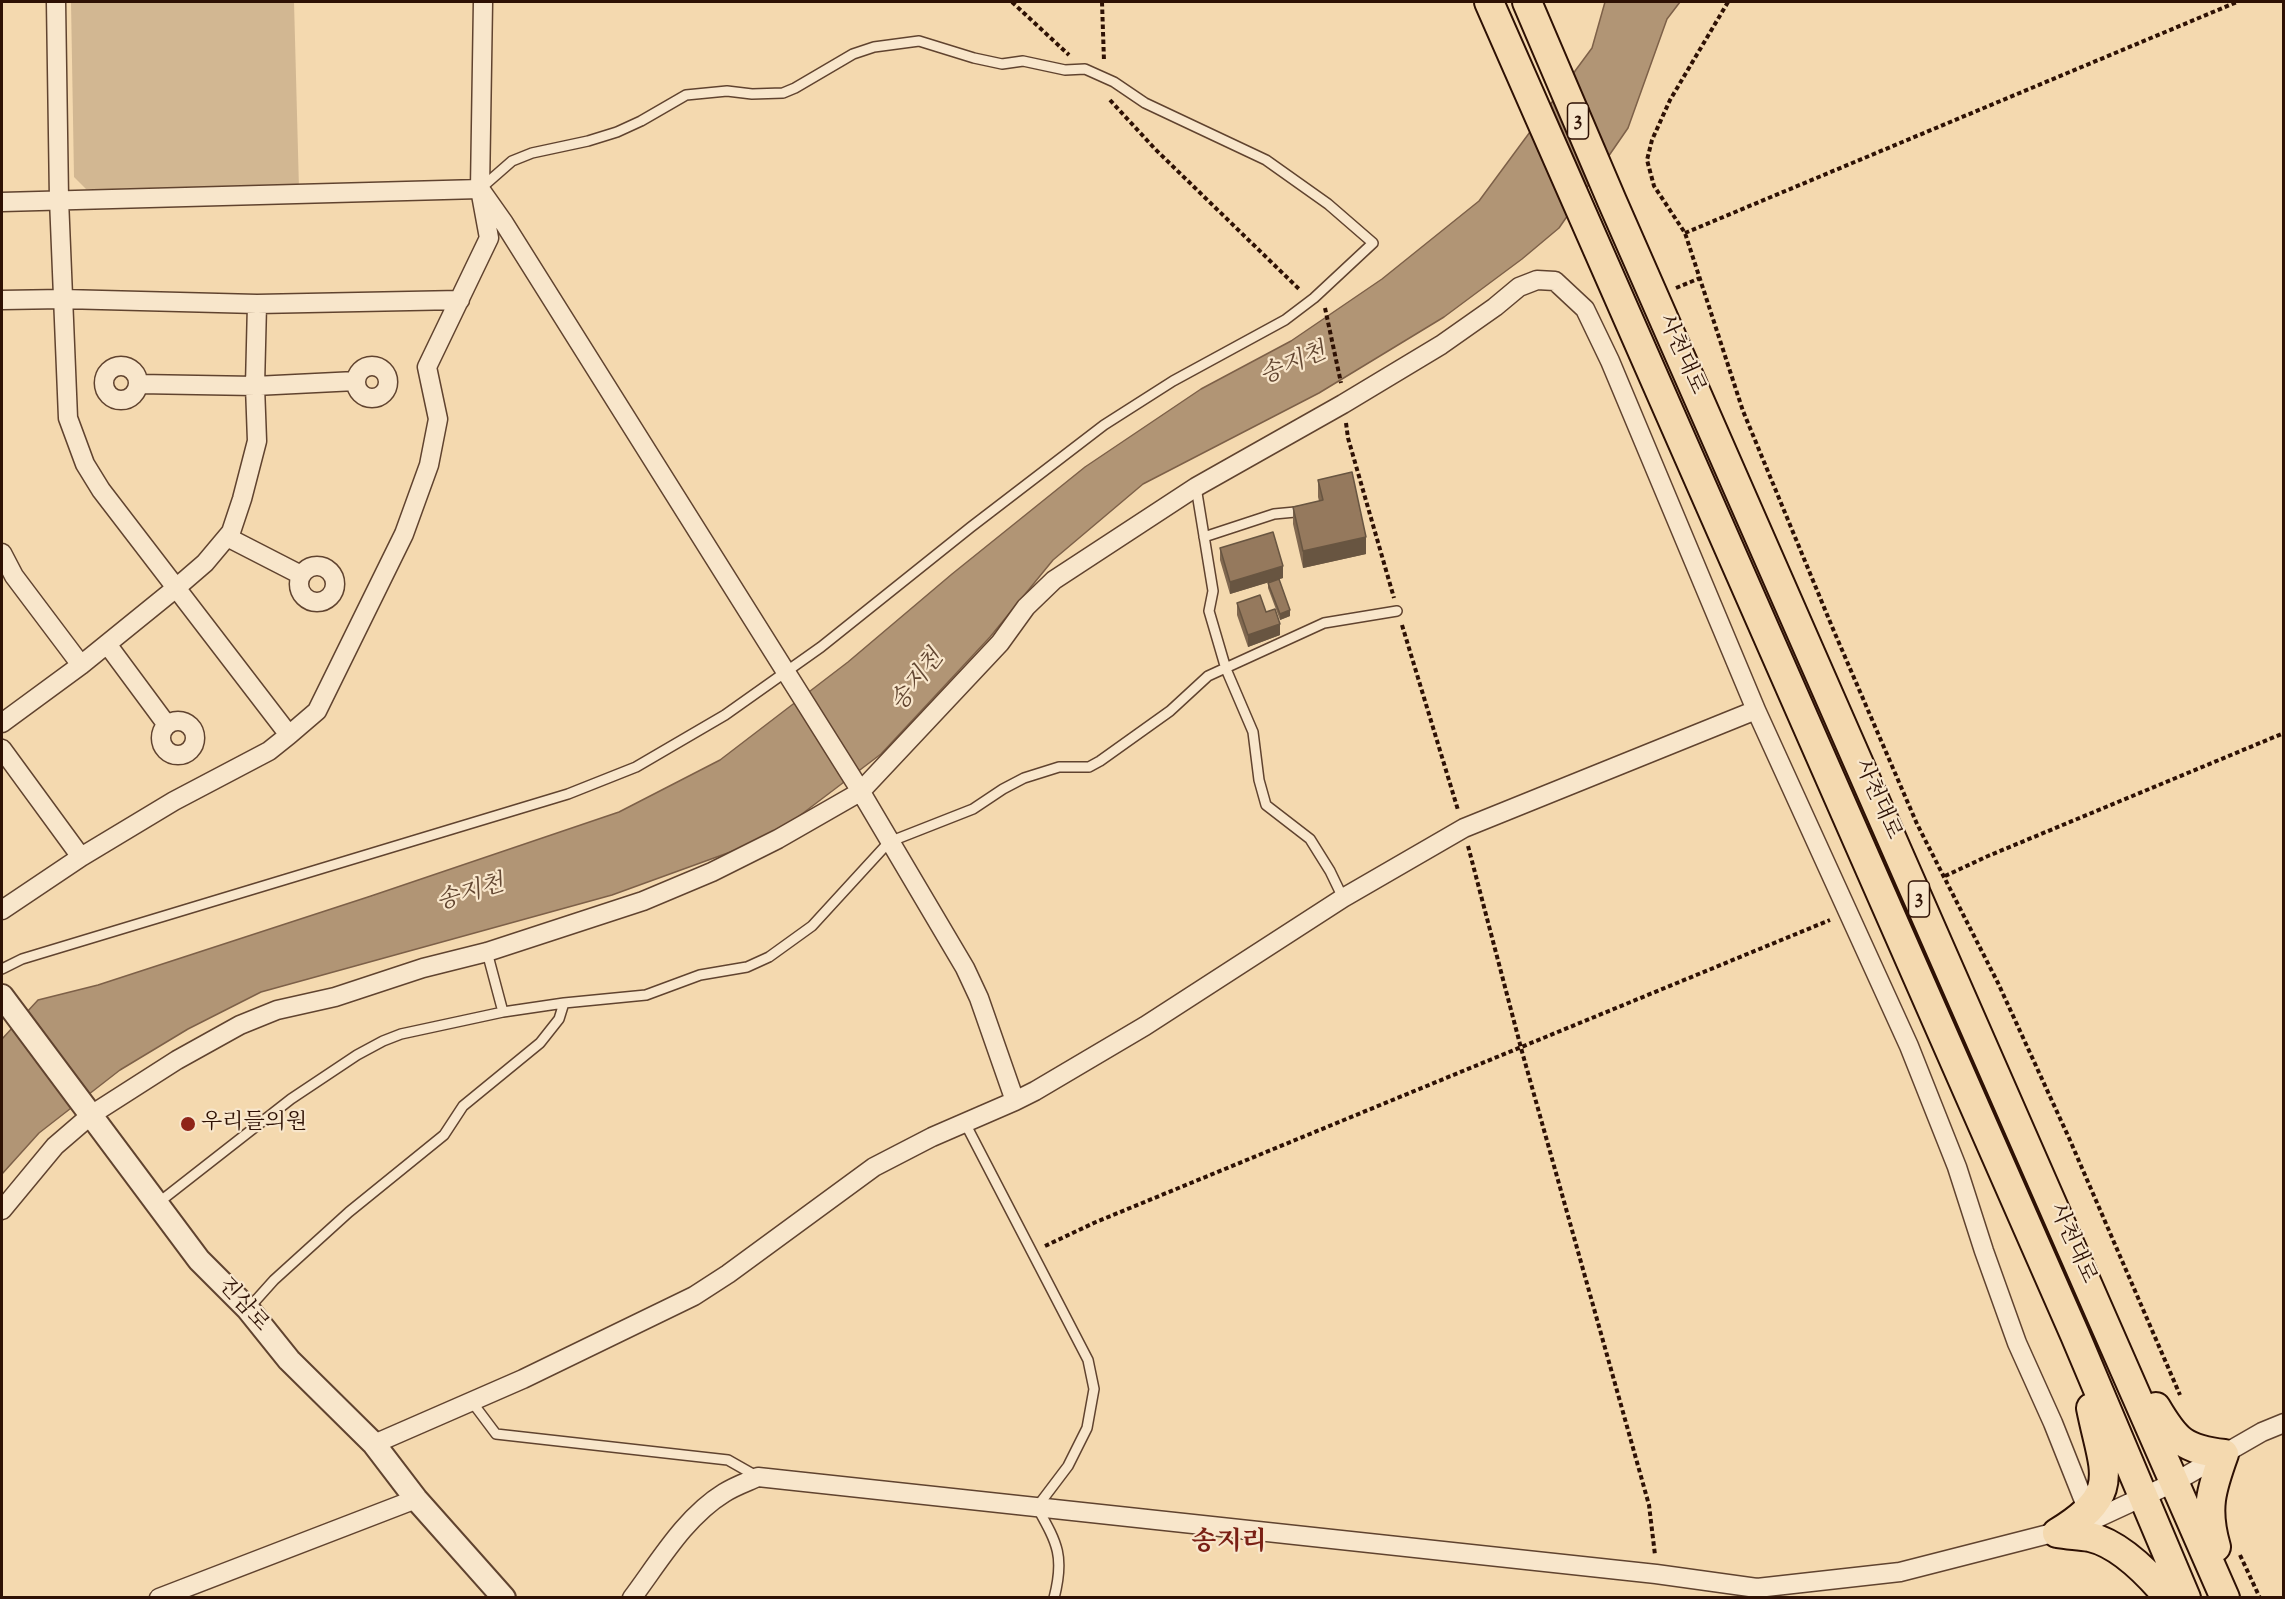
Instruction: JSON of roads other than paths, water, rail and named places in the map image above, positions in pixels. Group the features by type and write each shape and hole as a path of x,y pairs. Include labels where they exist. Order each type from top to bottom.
{"main road":[{"name":"사천대로","path":"1490,2 2075,1335 2186,1598"},
{"name":"사천대로","path":"1527,2 1612,201 2225,1598"},
{"path":"2105,1322 2169,1431 2197,1451 2224,1454 2212,1486 2208,1508 2211,1529 2231,1598"},
{"path":"2057,1533 2088,1511 2100,1495 2105,1482 2104,1467 2075,1335"},
{"path":"2057,1533 2091,1538 2116,1549 2169,1598"}],"street":[{"path":"56,2 59,200 68,418 85,464 101,490 289,735"},
{"path":"2,910 81,857 174,801 269,751 317,711 404,534 429,465 438,419 427,368 489,238 480,189 483,2"},
{"path":"2,202 480,189"},
{"path":"480,189 504,223 858,787 965,968 979,998 1015,1101"},
{"path":"2,1210 55,1146 89,1113 240,1025 277,1010 335,997 423,968 487,952 643,901 712,872 778,839 858,787 1000,643 1026,607 1054,580 1196,487 1343,404 1441,345 1519,287 1537,280 1555,281 1585,309 1610,361 1756,710 1909,1046 1957,1167 2017,1343 2088,1511"},
{"path":"2,300 63,299 256,304 460,300"},
{"path":"2,723 81,665 176,588 205,563 231,532 257,441 256,304"},
{"path":"139,384 255,386 356,381"},
{"path":"227,537 301,575"},
{"path":"2,553 14,576 81,665"},
{"path":"107,644 167,725"},
{"path":"374,1444 523,1379 694,1296 728,1274 874,1167 1015,1101 1144,1026 1342,898 1464,828 1756,710"},
{"path":"2,749 81,857"},
{"name":"진삼로","path":"2,996 199,1260 248,1309 289,1360 374,1444 416,1499 504,1598"},
{"path":"632,1598 681,1533 700,1512 724,1493 758,1477 1656,1574 1756,1588 1900,1572 2080,1526 2175,1482 2283,1423"},
{"path":"159,1598 416,1499"}],"lane":[{"path":"2,969 22,959 568,794 636,766 791,680 821,647 971,527 1104,425 1173,381 1285,320 1373,243 1328,204 1266,160 1145,103 1114,82 1085,69 1065,70 1023,62 1002,64 919,41 874,47 853,54 783,93 752,94 727,91 686,95 617,132 532,153 512,161 480,189"},
{"path":"1196,487 1213,591 1209,611 1226,669 1253,732 1259,780 1266,805 1310,839 1330,870 1342,898"},
{"path":"1204,537 1275,514 1310,510"},
{"path":"158,1203 291,1099 357,1055 383,1041 503,1012 646,994 700,975 747,967 768,957 812,926 889,842 973,809 1024,778 1059,767 1089,767 1170,711 1208,676 1324,623 1397,611"},
{"path":"487,952 503,1012"},
{"path":"248,1309 274,1280 349,1212 444,1135 463,1106 540,1043 559,1019 564,1003"},
{"path":"965,1123 1088,1360 1094,1389 1087,1428 1068,1466 1037,1507 1053,1536 1060,1558 1060,1577 1054,1598"},
{"path":"472,1402 496,1434 728,1460 758,1477"}],"water":[{"name":"송지천","path":"1605,2 1680,2 1667,19 1628,128 1559,228 1522,259 1444,317 1319,393 1143,484 1053,560 990,637 881,754 790,823 747,846 612,895 261,992 188,1029 120,1070 39,1133 2,1174 2,1039 38,1000 98,985 619,812 720,760 848,662 952,574 1085,467 1201,389 1291,341 1382,279 1479,201 1592,48"}],"place":[{"name":"우리들의원","path":"188,1124"}],"district":[{"name":"송지리","path":"1229,1545"}]}
